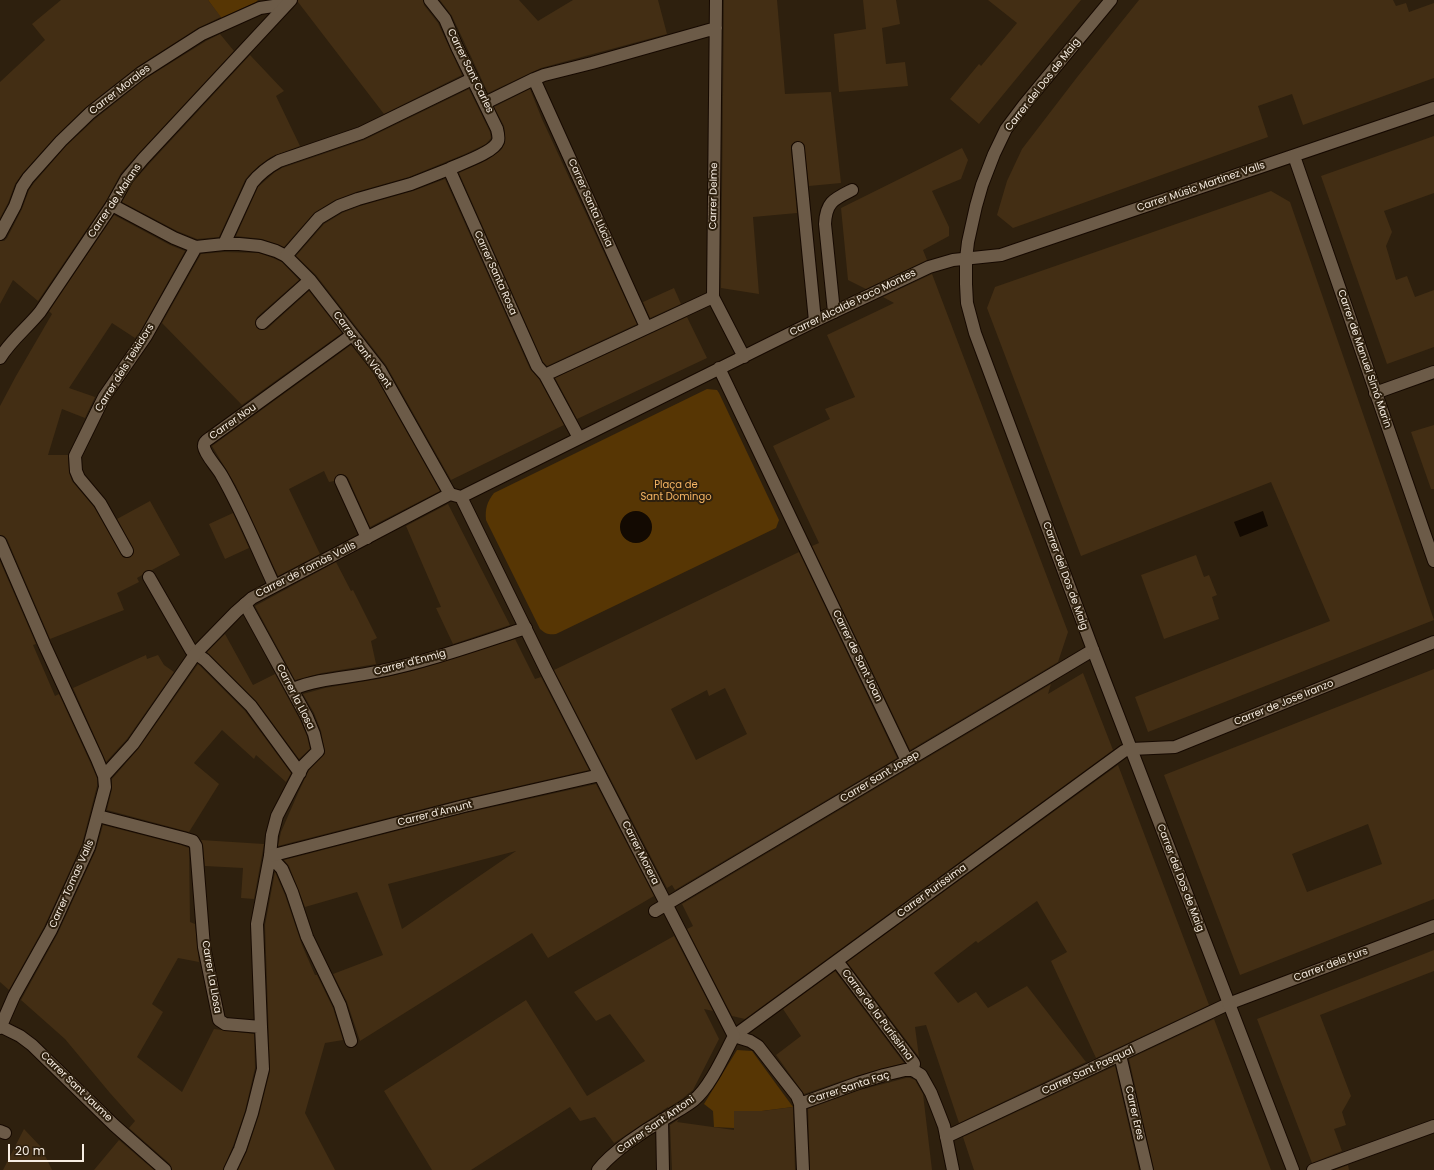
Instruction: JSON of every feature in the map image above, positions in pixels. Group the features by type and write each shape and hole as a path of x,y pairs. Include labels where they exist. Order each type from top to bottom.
{"street":[{"name":"Carrer Sant Carles","path":"430,0 445,19 472,79 497,129 498,141 494,146 488,151 449,169"},
{"name":"Carrer Delme","path":"716,0 713,297 744,357"},
{"name":"Carrer del Dos de Maig","path":"1111,0 1024,105 1006,129 994,154 982,185 972,225 966,258 967,303 975,333 1093,650 1293,1170"},
{"name":"Carrer de Maians","path":"0,358 10,343 30,325 40,312 112,205 127,178 288,2"},
{"name":"Carrer Morales","path":"0,234 15,206 22,187 28,178 61,141 95,109 159,60 202,34 260,8 288,2"},
{"path":"485,104 534,79 716,28"},
{"path":"224,244 252,183 258,175 269,167 279,161 361,132 472,79"},
{"name":"Carrer Santa Llúcia","path":"534,79 646,327"},
{"name":"Carrer Músic Martinez Valls","path":"966,258 1001,255 1434,108"},
{"path":"798,148 815,321"},
{"name":"Carrer de Manuel Simó Marin","path":"1294,156 1434,561"},
{"path":"112,205 174,238 196,247 224,244 260,246 276,250 286,256 319,218 333,209 350,201 399,188 449,169"},
{"name":"Carrer Santa Rosa","path":"449,169 537,366 545,375 578,438"},
{"path":"834,312 825,213 835,199 852,190"},
{"name":"Carrer dels Teixidors","path":"127,551 100,503 76,471 75,456 104,397 146,336 196,247"},
{"name":"Carrer Sant Vicent","path":"286,256 310,280 380,370 456,495"},
{"name":"Carrer Alcalde Paco Montes","path":"744,357 928,267 966,258"},
{"path":"262,323 310,280"},
{"path":"545,375 713,297"},
{"name":"Carrer Nou","path":"274,586 226,484 205,450 205,441 352,335"},
{"path":"526,628 456,495 578,438 744,357"},
{"name":"Carrer de Sant Joan","path":"719,368 907,761"},
{"path":"1375,392 1434,372"},
{"path":"341,481 367,538"},
{"name":"Carrer de Tomàs Valls","path":"104,776 133,744 196,653 252,598 367,538 456,495"},
{"name":"Carrer Tomas Valls","path":"0,542 44,646 104,776 105,787 89,847 52,930 14,996 0,1027"},
{"path":"149,577 191,650 205,660 250,706 300,773"},
{"name":"Carrer la Llosa","path":"245,604 293,689 307,717 318,748 318,752 306,762 277,816 272,835 270,856 258,924 261,1027"},
{"name":"Carrer Morera","path":"526,628 600,776 734,1036"},
{"name":"Carrer d'Enmig","path":"293,689 312,682 376,672 403,666 526,628"},
{"name":"Carrer de Jose Iranzo","path":"1131,748 1175,747 1434,642"},
{"name":"Carrer Sant Josep","path":"655,911 1093,650"},
{"name":"Carrer Purissima","path":"734,1036 1124,751 1131,748"},
{"name":"Carrer d'Amunt","path":"270,856 464,806 600,776"},
{"name":"Carrer La Llosa","path":"98,816 183,838 195,843 204,947 219,1020 225,1024 261,1027"},
{"path":"270,856 282,869 292,892 307,937 340,1005 351,1040"},
{"name":"Carrer dels Furs","path":"1228,1004 1434,926"},
{"name":"Carrer de la Puríssima","path":"837,961 913,1062 917,1073 933,1098 944,1126 953,1170"},
{"name":"Carrer Sant Pasqual","path":"946,1137 1228,1004"},
{"name":"Carrer Sant Jaume","path":"0,1027 20,1036 32,1045 114,1125 165,1170"},
{"path":"230,1170 240,1149 252,1113 261,1075 263,1062 261,1027"},
{"name":"Carrer Santa Faç","path":"734,1036 750,1041 758,1046 797,1096 800,1104 803,1170"},
{"name":"Carrer Sant Antoni","path":"598,1170 624,1146 662,1120 677,1112 698,1096 712,1075 734,1036"},
{"name":"Carrer Eres","path":"1120,1055 1147,1170"},
{"name":"Carrer Santa Faç","path":"800,1104 884,1075 917,1073"},
{"path":"662,1120 663,1170"},
{"path":"1313,1170 1434,1126"}],"green space":[{"path":"208,0 258,0 221,18"},
{"name":"Plaça de Sant Domingo","path":"707,389 717,390 719,393 779,520 776,528 556,634 544,632 540,629 486,520 487,506 494,493"},
{"path":"737,1050 752,1051 793,1107 762,1111 734,1111 734,1128 714,1127 713,1111 704,1104"}],"shaded area":[{"path":"633,511 639,511 649,518 652,527 651,533 645,540 639,543 633,543 623,536 620,530 620,524 627,514"},
{"path":"1263,511 1268,526 1240,537 1234,522"}],"building":[{"path":"61,0 208,0 221,17 198,28 137,67 85,108 56,136 22,174 15,184 8,203 0,218 0,82 45,40 32,24"},
{"path":"298,0 423,0 424,5 438,23 462,75 384,114 298,2"},
{"path":"440,0 519,0 538,21 573,0 658,0 667,34 541,68 488,93 452,16"},
{"path":"724,0 777,0 785,94 831,92 841,183 809,186 804,144 798,141 791,145 797,213 753,217 759,294 721,288"},
{"path":"863,0 896,0 900,24 882,28 886,64 905,62 908,86 839,92 834,34 866,29"},
{"path":"988,0 1081,0 979,124 950,99 979,64 981,66 1017,23"},
{"path":"1139,0 1393,0 1396,6 1406,3 1409,12 1434,3 1434,78 1303,125 1292,94 1258,106 1268,137 1013,228 997,215 1007,181 1022,149"},
{"path":"220,34 234,51 121,173 106,201 38,301 13,280 0,304 0,241 4,241 7,238 22,209 29,190 34,183 66,146 95,119 145,79 206,41"},
{"path":"250,55 284,91 276,96 300,146 271,157 249,175 245,180 219,237 197,239 177,231 122,202 133,182"},
{"path":"469,89 490,132 491,138 486,144 409,177 356,192 335,200 314,213 284,247 262,239 236,236 258,187 275,172 282,168 364,140"},
{"path":"530,89 542,119 637,324 547,366 543,362 459,173 487,160 501,150 505,143 504,126 494,107"},
{"path":"1434,136 1434,193 1384,211 1392,232 1386,246 1396,280 1407,276 1415,297 1434,290 1434,347 1387,364 1321,176"},
{"path":"962,148 968,160 961,179 932,191 949,227 949,236 923,250 927,260 866,289 848,280 841,208"},
{"path":"445,179 530,369 539,379 564,425 451,480 386,365 316,275 296,256 324,224 342,213 360,206 413,191"},
{"path":"1271,191 1290,202 1434,620 1148,732 1135,697 1330,621 1271,482 1081,556 987,308 995,287"},
{"path":"114,215 170,245 185,251 140,332 135,338 112,323 69,388 95,397 85,418 62,409 48,455 68,455 69,472 72,481 94,507 123,557 131,557 134,551 117,519 150,501 180,555 152,570 145,571 137,578 139,582 117,593 124,610 50,639 7,539 0,535 0,406 52,314 49,311"},
{"path":"224,252 259,253 273,258 282,262 299,280 257,317 255,324 257,328 263,330 267,329 309,291 342,333 242,405 162,323 201,254"},
{"path":"932,274 1068,632 1058,662 910,750 812,546 819,543 773,446 830,419 825,409 855,397 827,335 894,303 883,297"},
{"path":"674,288 681,304 650,318 643,302"},
{"path":"687,317 707,358 577,419 555,378"},
{"path":"351,345 374,374 440,491 370,527 348,478 345,475 338,474 334,481 329,482 324,471 289,489 320,554 278,576 236,486 212,446"},
{"path":"1434,425 1434,489 1431,489 1411,432"},
{"path":"448,504 510,625 453,644 436,608 441,607 406,526"},
{"path":"233,513 249,548 225,559 209,524"},
{"path":"799,552 897,758 675,890 672,885 667,888 554,670","holes":["725,688 747,734 696,760 671,709 707,690 709,696"]},
{"path":"1196,555 1204,577 1209,575 1217,595 1212,597 1219,619 1164,639 1141,575"},
{"path":"0,561 36,644 33,645 55,696 59,694 97,778 97,786 82,844 44,927 9,990 0,982"},
{"path":"336,562 351,591 353,590 377,638 371,641 376,664 322,673 295,680 255,606"},
{"path":"225,634 253,685 275,674 307,736 310,749 299,759 256,701 207,652"},
{"path":"515,639 535,679 541,677 589,770 462,799 278,846 281,832 309,770 325,753 321,731 314,713 303,694 325,688 378,679 416,670"},
{"path":"146,655 147,659 158,655 164,665 174,672 127,739 106,762 73,688"},
{"path":"198,664 245,711 291,773 286,782 256,755 254,759 222,730 194,763 219,784 189,832 107,810 112,789 112,779 139,748"},
{"path":"1434,669 1434,899 1240,975 1164,775","holes":["1368,824 1382,864 1307,892 1292,854"]},
{"path":"1083,673 1113,750 745,1019 732,1016 687,929 693,926 682,904 1051,684 1048,694"},
{"path":"1118,765 1209,1005 1096,1058 1051,961 1067,952 1037,901 978,943 976,941 934,973 958,1003 976,992 988,1008 1027,986 1086,1062 959,1123 926,1025 915,1027 919,1057 847,962"},
{"path":"596,784 654,896 548,958 532,933 360,1041 347,1002 333,974 383,955 357,892 305,907 289,866 284,860 466,813","holes":["516,851 402,929 388,884"]},
{"path":"103,825 189,848 190,922 195,924 199,962 178,958 152,1004 163,1012 137,1057 182,1092 214,1029 254,1034 255,1068 245,1111 223,1170 172,1170 170,1164 129,1128 135,1121 65,1039 21,1000 58,933 96,850"},
{"path":"201,840 264,844 254,899 241,898 243,868 205,866 203,845"},
{"path":"275,872 285,895 302,945 315,975 317,975 333,1008 343,1040 325,1043 305,1113 335,1170 238,1170 247,1151 259,1115 270,1071 265,925"},
{"path":"674,936 713,1011 704,1009 719,1039 693,1090 682,1099 614,1143 595,1117 580,1121 570,1107 471,1170 432,1170 384,1091 526,1000 587,1096 645,1061 610,1014 596,1021 574,992"},
{"path":"1434,950 1434,971 1320,1015 1351,1096 1342,1112 1346,1125 1334,1129 1342,1151 1312,1163 1257,1019"},
{"path":"835,971 904,1063 856,1076 804,1094 776,1055 801,1036 783,1009"},
{"path":"1214,1019 1271,1170 1154,1170 1129,1059"},
{"path":"1115,1066 1139,1170 974,1170 963,1137"},
{"path":"906,1078 915,1080 923,1094 932,1170 810,1170 808,1109 860,1090"},
{"path":"793,1107 795,1170 672,1170 670,1125 679,1119 677,1122 734,1130 734,1111 762,1111"},
{"path":"24,1129 41,1147 52,1170 3,1170"},
{"path":"119,1140 154,1170 94,1170"},
{"path":"1348,1165 1349,1170 1335,1170"}]}
